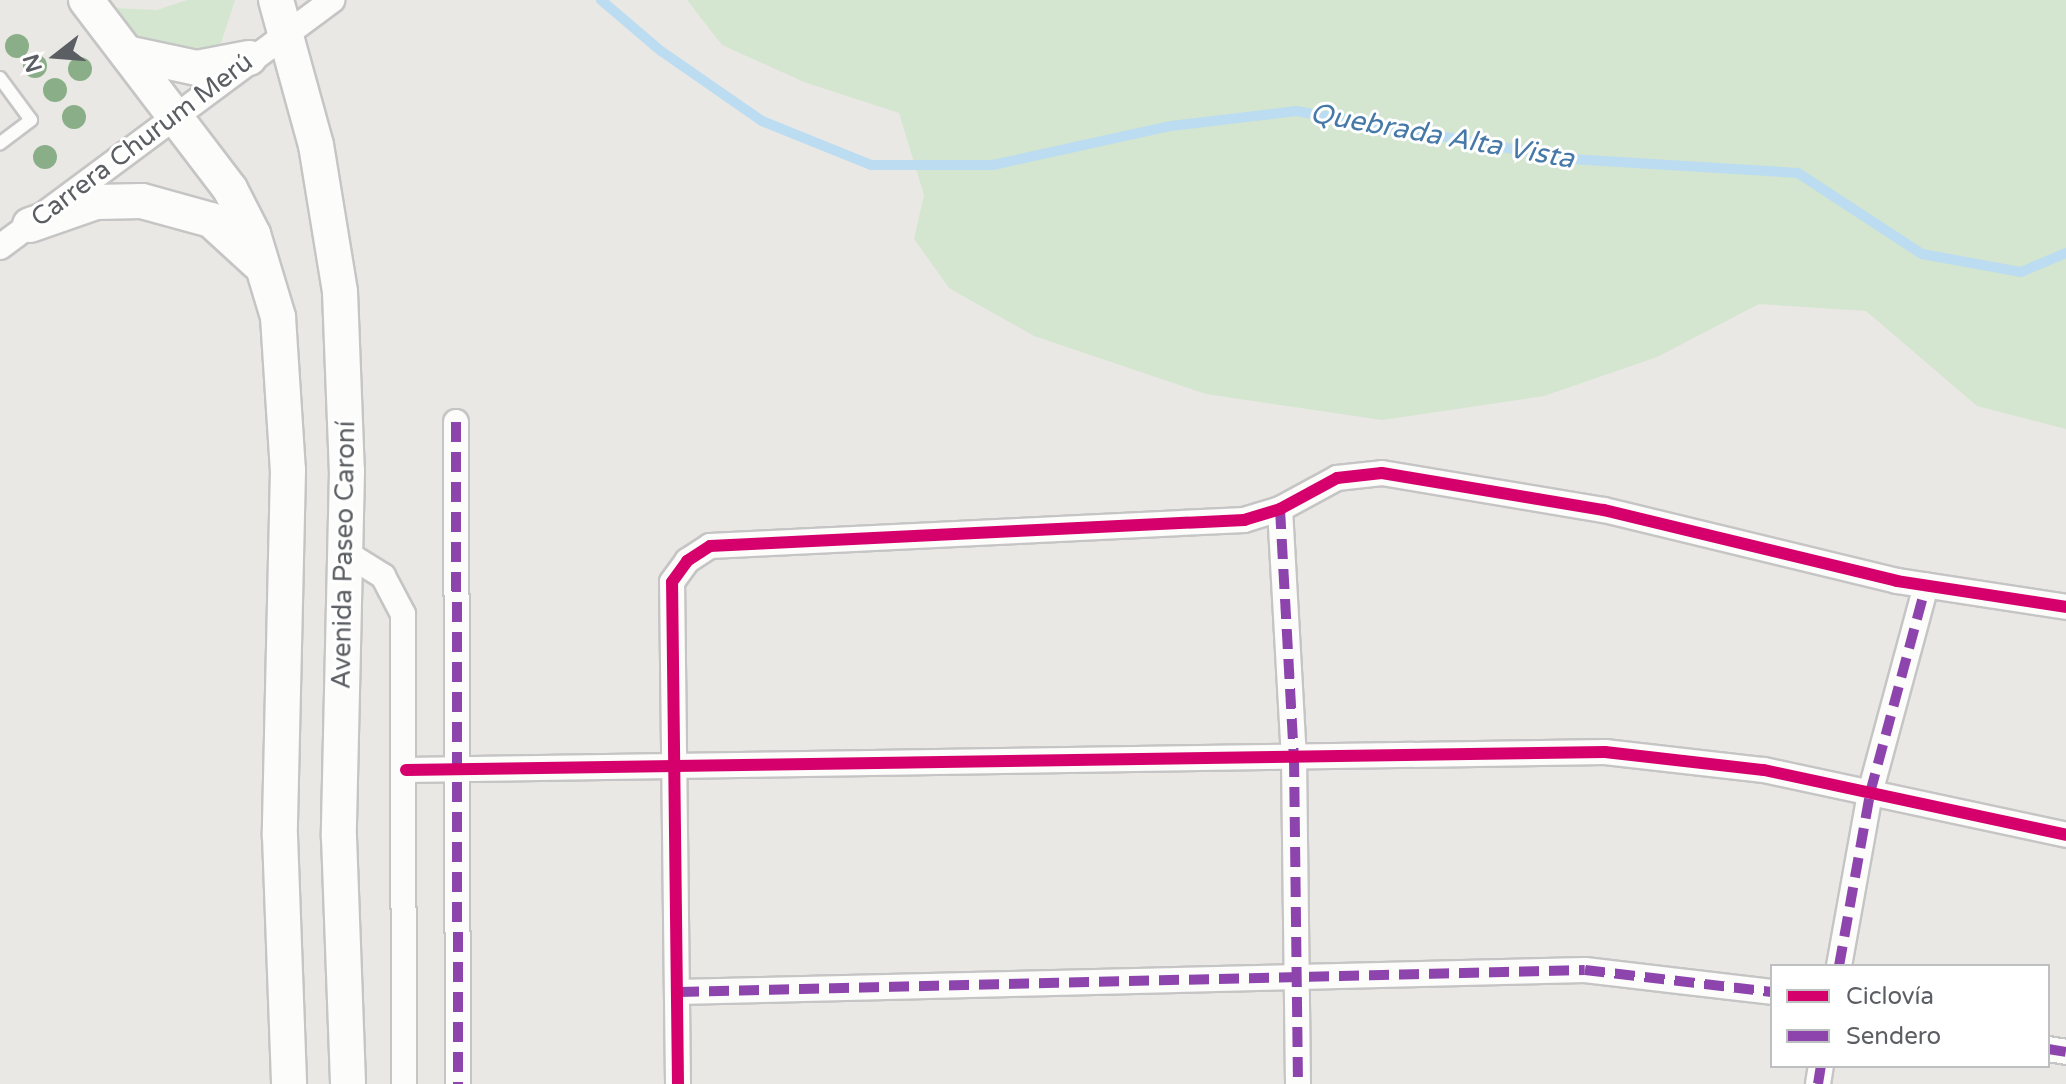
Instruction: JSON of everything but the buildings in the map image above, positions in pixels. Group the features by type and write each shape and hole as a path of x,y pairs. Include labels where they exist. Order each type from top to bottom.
{"street":[{"path":"86,0 230,189 269,276 287,407 280,836 289,1084"},
{"name":"Avenida Paseo Caroní","path":"276,0 316,145 340,292 346,553 339,837 348,1084"},
{"name":"Carrera Churum Merú","path":"0,247 249,58 332,0"},
{"path":"127,53 197,68 249,58"},
{"path":"30,225 96,202 180,209 235,238 269,276"},
{"path":"456,422 462,769 458,1084"},
{"path":"678,1084 677,766 672,582 687,561 710,546 1155,527 1244,520 1280,509 1323,483 1382,473 1604,510 1926,585 2066,607"},
{"path":"1280,509 1294,757 1298,1084"},
{"path":"346,553 383,576 400,602 406,770 404,1084"},
{"path":"1839,964 1870,793 1926,585"},
{"path":"406,770 1653,754 1870,793 2066,835"},
{"path":"679,992 1585,970 1770,992"}],"lane":[{"path":"0,78 31,120 0,143"}],"green space":[{"path":"187,0 235,0 221,43 210,53 149,44 130,33 112,8 157,10"},
{"path":"687,0 2066,0 2066,429 1977,406 1866,311 1759,304 1657,357 1544,396 1382,420 1206,394 1034,336 949,288 914,239 924,195 899,113 804,82 722,45"}],"waterway":[{"name":"Quebrada Alta Vista","path":"601,0 661,51 762,121 871,165 993,165 1171,126 1296,111 1570,159 1798,173 1922,254 2021,272 2066,253"}],"marked path":[{"path":"456,422 458,1084"},
{"path":"1280,509 1294,757 1298,1084"},
{"path":"1839,964 1870,793 1926,585"},
{"path":"679,992 1585,970 1770,992"},
{"path":"2050,1049 2066,1052"},
{"path":"1818,1084 1821,1068"}],"cycle path":[{"path":"678,1084 672,582 687,561 710,546 1244,520 1280,509 1337,478 1382,473 1604,510 1897,581 2066,607"},
{"path":"406,770 1605,752 1764,770 2066,835"}]}
